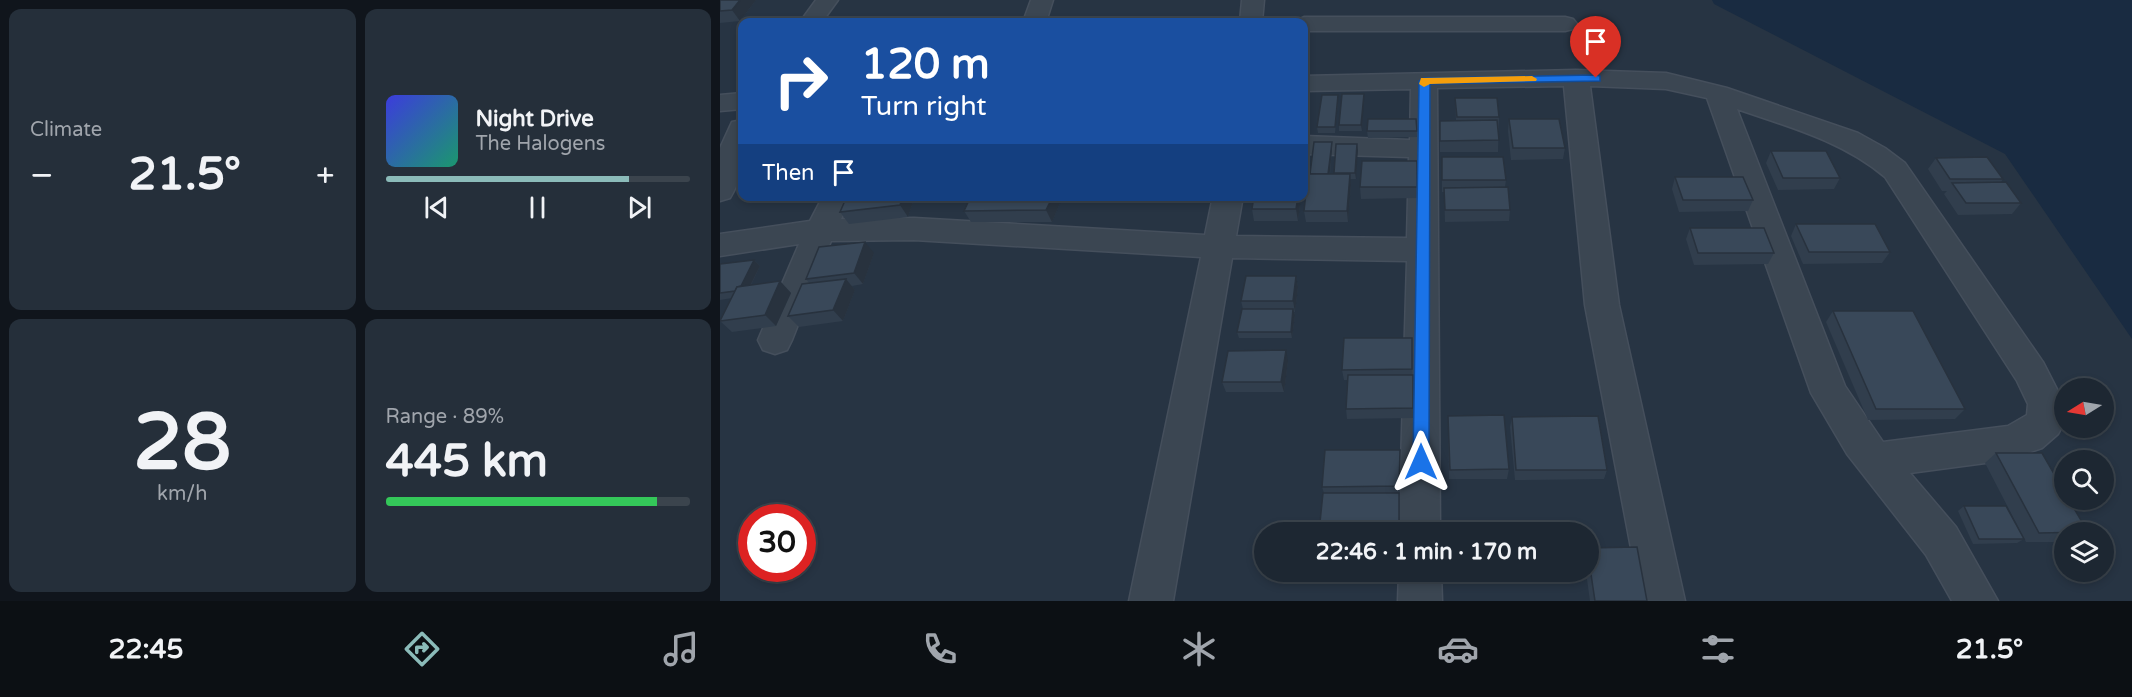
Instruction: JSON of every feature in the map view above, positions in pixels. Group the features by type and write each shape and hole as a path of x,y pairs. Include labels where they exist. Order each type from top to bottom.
{"street":[{"path":"814,18 827,0"},
{"path":"1036,18 1042,0"},
{"path":"1251,18 1253,0"},
{"path":"1308,24 1565,24"},
{"path":"1576,78 1602,305 1663,601"},
{"path":"1308,83 1576,78 1666,81 1718,93 1848,139 1875,154 1895,170 2031,372 2046,404 2045,423 2029,436 2008,443 1875,460"},
{"path":"1420,522 1424,81"},
{"path":"1718,93 1829,393 1860,442 1941,541 1976,601"},
{"path":"720,103 738,101"},
{"path":"720,191 738,138"},
{"path":"1308,145 1424,149"},
{"path":"775,340 819,230 835,201"},
{"path":"1151,601 1227,201"},
{"path":"720,245 819,230 914,230 1217,247 1423,250"},
{"path":"1420,582 1420,601"}],"water":[{"path":"1712,0 2132,0 2132,339 2005,154 1714,4"}],"building":[{"path":"720,0 740,0 732,10 720,11"},
{"path":"1342,94 1364,94 1361,125 1339,125"},
{"path":"1322,95 1338,95 1335,127 1317,127"},
{"path":"1455,98 1497,98 1499,117 1457,117"},
{"path":"1368,119 1416,119 1417,131 1367,131"},
{"path":"1509,119 1559,119 1565,148 1513,148"},
{"path":"1497,120 1499,140 1440,141 1440,121"},
{"path":"1314,142 1332,142 1328,174 1310,174"},
{"path":"1336,144 1357,144 1355,173 1334,173"},
{"path":"1771,151 1826,151 1840,178 1783,178"},
{"path":"1442,157 1503,157 1506,180 1442,180"},
{"path":"1987,157 2003,179 1950,179 1936,158"},
{"path":"1362,161 1417,161 1417,187 1360,187"},
{"path":"1308,174 1350,174 1347,211 1304,211 1305,201 1308,201"},
{"path":"1675,177 1743,177 1753,200 1683,200"},
{"path":"2006,182 2021,203 1966,203 1952,183"},
{"path":"1508,187 1510,210 1445,210 1444,188"},
{"path":"845,201 901,201 900,205 840,212"},
{"path":"969,201 1050,201 1046,210 964,211"},
{"path":"1253,201 1297,201 1296,209 1252,209"},
{"path":"1796,224 1875,224 1890,252 1809,252"},
{"path":"1690,228 1764,228 1774,253 1698,253"},
{"path":"865,242 854,273 806,279 819,247"},
{"path":"754,260 741,286 735,291 720,293 720,264"},
{"path":"1246,276 1296,276 1293,301 1241,301"},
{"path":"846,279 833,310 788,316 802,284"},
{"path":"780,281 765,315 720,321 737,287"},
{"path":"1242,309 1293,309 1291,332 1237,332"},
{"path":"1833,311 1913,311 1965,409 1876,409"},
{"path":"1344,338 1412,338 1412,369 1342,370"},
{"path":"1286,350 1281,382 1222,382 1228,351"},
{"path":"1348,375 1413,375 1413,408 1346,409"},
{"path":"1504,415 1509,469 1450,470 1448,416"},
{"path":"1598,416 1607,470 1516,470 1512,417"},
{"path":"1325,450 1400,450 1399,486 1322,487"},
{"path":"1996,453 2042,453 2054,474 2054,510 2075,510 2082,522 2054,522 2054,533 2039,533"},
{"path":"1323,493 1399,493 1399,522 1320,522"},
{"path":"1964,506 2006,506 2024,539 1979,539"},
{"path":"1637,547 1647,601 1595,601 1592,582 1599,582 1599,548"}],"slow traffic":[{"path":"1424,84 1424,81 1532,79"}],"route":[{"path":"1421,462 1424,81 1596,78"}]}
